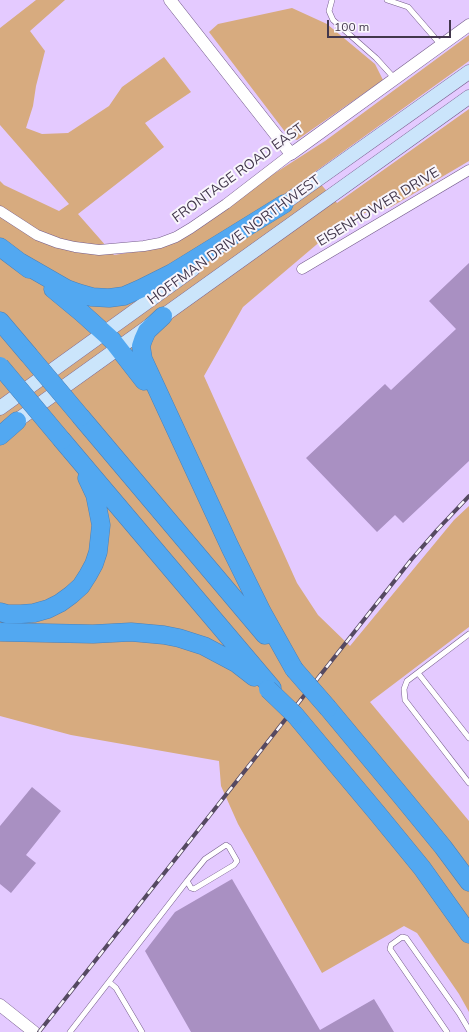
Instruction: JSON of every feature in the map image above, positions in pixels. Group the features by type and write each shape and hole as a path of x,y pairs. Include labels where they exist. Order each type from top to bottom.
{"highway":[{"path":"20,262 67,289 78,293 92,297 109,298 124,296 172,273 284,204"},
{"path":"0,247 82,313 119,348 149,387 178,439"},
{"path":"162,316 147,331 143,340 143,359 178,439 262,612 294,669"},
{"path":"0,321 328,708 443,847 469,882"},
{"path":"0,366 270,688 325,750 422,868 469,934"},
{"path":"0,434 17,421"},
{"path":"0,612 14,614 34,613 48,609 60,603 81,586 94,564 100,539 100,513 95,495 87,478 62,440"},
{"path":"6,631 93,634 131,632 179,638 204,646 236,663 270,688"}],"main road":[{"name":"HOFFMAN DRIVE NORTHWEST","path":"0,408 469,72"},
{"name":"HOFFMAN DRIVE NORTHWEST","path":"17,421 469,97"}],"street":[{"path":"170,0 291,154"},
{"name":"FRONTAGE ROAD EAST","path":"0,211 37,235 58,243 99,250 144,246 160,243 176,237 226,204 291,154 469,25"},
{"name":"EISENHOWER DRIVE","path":"302,269 469,170"},
{"path":"0,1005 34,1032"}],"lane":[{"path":"332,0 329,11 333,20 376,58 395,78"},
{"path":"388,0 408,7 441,45"},
{"path":"469,634 407,681 404,690 405,700 469,783"},
{"path":"418,673 469,738"},
{"path":"70,1032 204,859 226,845 229,847 237,861 234,865 194,889 191,888 188,881"},
{"path":"447,1032 390,949 391,944 402,937 406,938 459,1013 469,1030"},
{"path":"109,982 116,988 142,1032"}],"shaded area":[{"path":"36,0 65,0 30,31 45,51 36,86 33,106 26,128 42,134 68,133 109,106 122,87 164,57 191,92 145,123 164,147 78,214 114,255 158,248 325,141 469,35 469,61 312,174 337,203 469,109 469,161 391,207 349,217 243,307 204,376 297,583 318,615 350,646 454,520 469,506 469,627 370,702 469,821 469,1012 459,994 417,933 404,926 322,973 238,824 221,786 219,761 71,735 0,716 0,181 4,185 59,211 69,204 0,125 0,28"},
{"path":"292,8 327,24 375,64 383,80 297,140 289,137 209,32 218,24"}],"building":[{"path":"469,263 469,461 403,523 395,515 377,532 306,458 385,384 391,390 456,329 429,301"},
{"path":"32,787 61,811 26,855 36,863 11,893 0,884 0,826"},
{"path":"232,879 320,1030 374,999 394,1032 191,1032 145,951 175,912"}],"railway":[{"path":"39,1032 411,560 469,496"}]}
